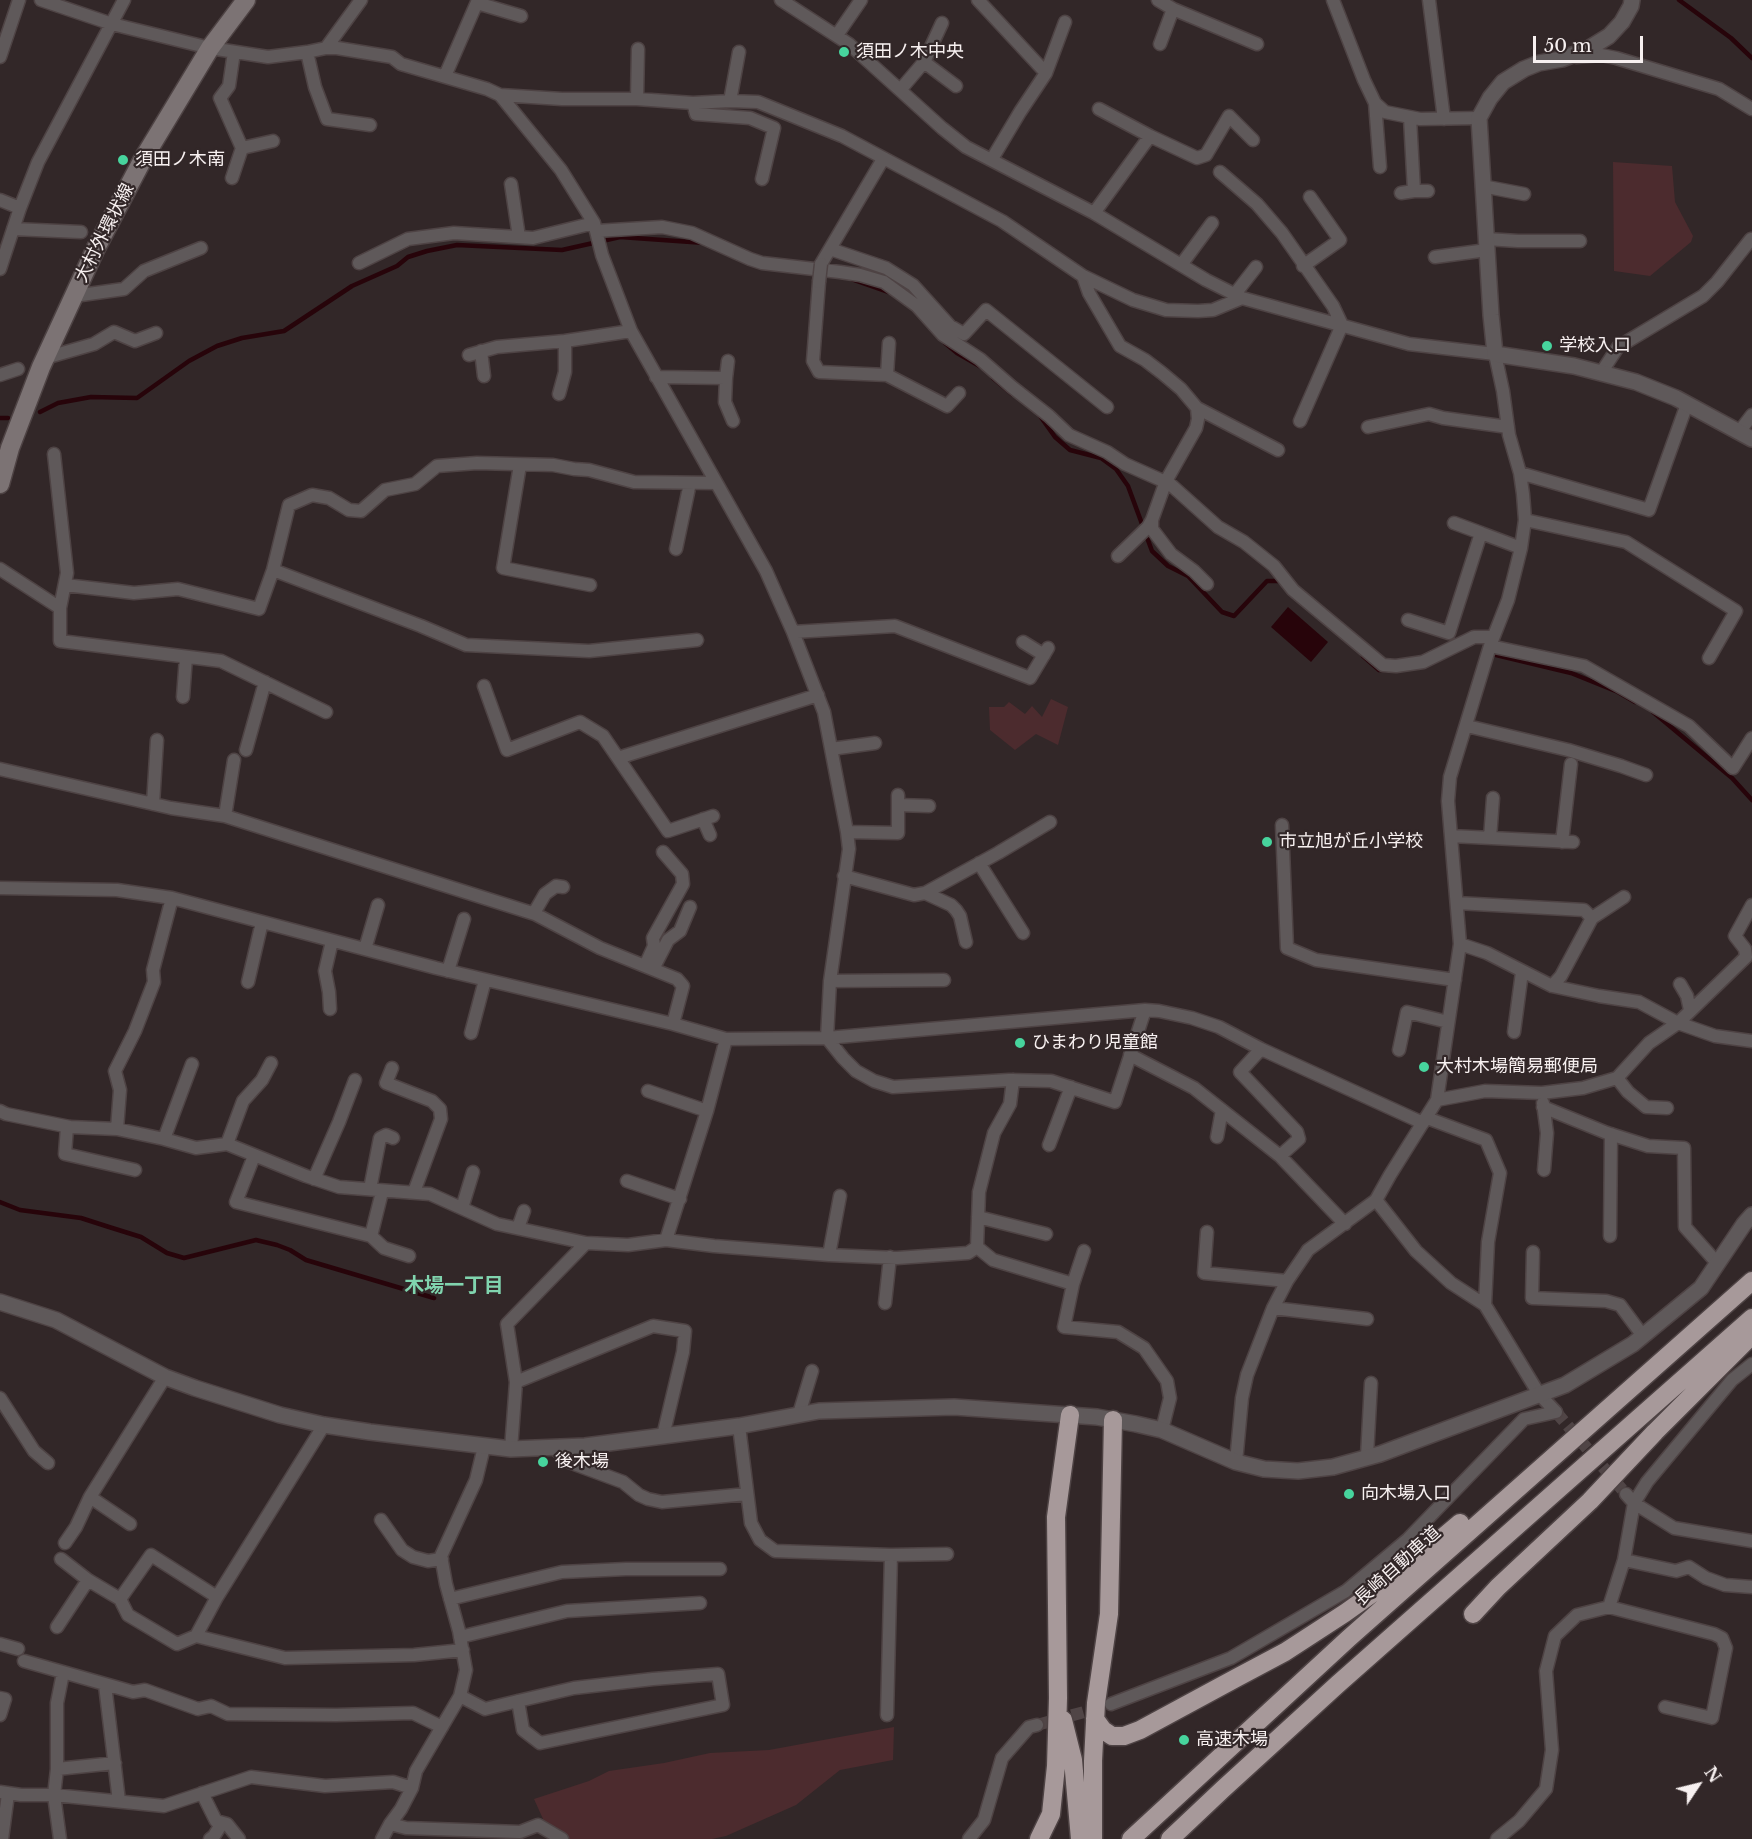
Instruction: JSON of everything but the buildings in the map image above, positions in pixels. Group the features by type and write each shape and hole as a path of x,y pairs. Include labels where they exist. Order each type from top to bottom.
{"highway":[{"name":"長崎自動車道","path":"1131,1839 1349,1638 1752,1281"},
{"path":"1170,1839 1338,1684 1752,1318"},
{"path":"1473,1614 1498,1587 1590,1501 1752,1335"},
{"path":"1095,1719 1103,1730 1112,1736 1124,1736 1140,1730 1285,1652 1345,1614 1397,1576 1595,1411 1640,1380"},
{"path":"1039,1839 1051,1814 1056,1766 1058,1698 1056,1517 1070,1415"},
{"path":"1080,1839 1109,1614 1113,1420"},
{"path":"1058,1698 1085,1813 1094,1839"}],"main road":[{"name":"大村外環状線","path":"0,484 10,448 45,358 95,250 143,159 210,48 246,0"}],"street":[{"path":"0,57 19,0"},
{"path":"41,0 112,24 234,52 268,57 326,48 392,57 401,64 487,89 500,95 693,103 758,102 842,136 1002,221 1083,276 1133,300 1166,310 1213,310 1239,296 1256,267"},
{"path":"0,269 38,162 124,0"},
{"path":"326,48 361,0"},
{"path":"781,0 837,35 966,147 1094,213 1181,265 1239,296 1409,344 1574,366 1636,382 1687,404 1745,436 1752,415"},
{"path":"837,35 861,0"},
{"path":"978,0 1046,73"},
{"path":"1158,0 1173,9 1257,44"},
{"path":"1333,0 1364,80 1376,103 1385,112 1410,118 1479,118"},
{"path":"1429,0 1444,119"},
{"path":"1236,1462 1242,1398 1247,1375 1273,1308 1287,1281 1308,1250 1376,1200 1437,1100 1460,944 1448,801 1450,777 1492,641 1508,600 1521,548 1525,520 1520,473 1508,427 1495,354 1479,118 1490,98 1503,82 1532,66 1588,50 1609,36 1622,22 1632,0"},
{"path":"445,76 478,1 521,16"},
{"path":"1160,44 1173,9"},
{"path":"992,159 1046,73 1065,22"},
{"path":"901,89 924,62 942,23"},
{"path":"637,99 638,49"},
{"path":"232,178 242,148 220,98 229,86 234,52"},
{"path":"307,52 315,87 327,119 370,125"},
{"path":"730,101 739,52"},
{"path":"1562,58 1601,55 1616,58 1719,89 1751,108"},
{"path":"924,62 956,86"},
{"path":"500,95 561,170 596,230 602,255 631,331 765,571 818,694 824,712 848,832 849,849 830,981 827,1038 856,1071 874,1081 893,1086 1013,1080 1051,1081 1115,1102 1145,1010"},
{"path":"693,103 696,114 750,118 774,128 762,179"},
{"path":"1376,103 1380,166"},
{"path":"1099,109 1197,158 1206,154 1229,116 1253,140"},
{"path":"1410,118 1414,191"},
{"path":"1094,213 1150,136"},
{"path":"242,148 273,141"},
{"path":"883,159 821,264 813,361 819,372 887,375 947,406 959,393"},
{"path":"1220,172 1257,204 1282,233 1333,306 1342,325 1300,421"},
{"path":"511,184 519,237"},
{"path":"1482,186 1524,195"},
{"path":"1401,192 1428,191"},
{"path":"1304,266 1340,240 1310,197"},
{"path":"0,200 20,208"},
{"path":"1181,265 1212,223"},
{"path":"359,263 408,239 454,233 533,238 596,230 662,227 692,233 762,263 850,273 884,282 917,306 943,335 980,358 1069,435 1107,452 1125,464 1166,481 1218,527 1244,542 1274,566 1293,590 1383,665 1396,666 1423,662 1474,637 1584,666 1689,726 1733,768 1752,738"},
{"path":"13,229 81,232"},
{"path":"1601,373 1618,347 1702,296 1717,282 1750,239"},
{"path":"1436,257 1486,244 1518,241 1580,241"},
{"path":"74,296 124,289 144,271 201,248"},
{"path":"830,249 886,268 913,285 950,326 964,334 986,310 1107,407"},
{"path":"1083,276 1089,293 1120,346 1162,373 1181,389 1197,408 1278,450"},
{"path":"484,376 475,353 497,347 565,341 631,331"},
{"path":"45,358 94,344 114,332 135,341 156,333"},
{"path":"559,394 565,372 565,341"},
{"path":"887,375 889,343"},
{"path":"728,361 725,402 733,421"},
{"path":"0,375 18,369"},
{"path":"656,377 726,378"},
{"path":"1520,473 1649,510 1687,404"},
{"path":"1118,556 1147,527 1166,481 1196,428 1197,408"},
{"path":"1368,427 1429,414 1508,427"},
{"path":"54,454 67,573 60,608 60,641 221,661 326,712"},
{"path":"65,585 134,593 178,589 260,609 273,570 289,505 312,495 329,498 363,516 385,490 416,484 437,466 477,463 553,465 589,470 634,482 716,483"},
{"path":"520,465 503,568 590,585"},
{"path":"676,549 690,483"},
{"path":"1525,520 1626,542 1736,611 1709,658"},
{"path":"1454,523 1521,548"},
{"path":"1147,527 1171,554 1207,584"},
{"path":"1408,620 1449,633 1481,533"},
{"path":"0,569 60,608"},
{"path":"273,570 466,645 589,651 698,639"},
{"path":"793,632 895,626 1030,678 1046,651 1023,642"},
{"path":"183,697 186,657"},
{"path":"246,750 264,682"},
{"path":"484,686 507,750 580,722 603,736 668,831 708,817 710,835"},
{"path":"618,758 818,694"},
{"path":"1467,726 1568,750 1622,766 1646,776"},
{"path":"153,804 157,740"},
{"path":"831,749 875,743"},
{"path":"225,816 234,760"},
{"path":"1451,836 1568,842 1571,764"},
{"path":"0,769 153,804 225,816 534,913 600,948 676,979 683,986 673,1024"},
{"path":"1490,838 1493,798"},
{"path":"848,832 898,833 898,800 929,806"},
{"path":"844,876 914,895 925,892 1050,822"},
{"path":"1282,825 1287,948 1316,960 1455,980"},
{"path":"649,968 654,946 653,938 683,884 682,874 663,852"},
{"path":"979,863 1023,933"},
{"path":"534,913 544,894 556,886 563,887"},
{"path":"0,888 117,890 172,898 365,950 673,1024 726,1039 827,1038 1145,1010 1159,1011 1219,1027 1261,1049 1425,1121 1486,1140 1500,1173 1488,1242 1485,1305"},
{"path":"925,892 951,905 956,910 960,916 966,942"},
{"path":"1552,986 1561,976 1592,918 1624,897"},
{"path":"117,1129 120,1090 115,1071 135,1031 154,982 153,970 172,898"},
{"path":"1457,903 1584,910 1592,918"},
{"path":"365,950 378,905"},
{"path":"1437,1100 1485,1091 1542,1093 1583,1088 1617,1078 1649,1043 1678,1023 1746,957 1744,949 1735,936 1752,905"},
{"path":"649,968 668,940 680,931 690,907"},
{"path":"448,971 464,919"},
{"path":"248,982 262,922"},
{"path":"330,1009 330,992 325,971 332,941"},
{"path":"1460,944 1487,953 1552,986 1639,1002 1678,1023 1715,1036 1751,1039"},
{"path":"1514,1032 1522,972"},
{"path":"471,1033 484,980"},
{"path":"830,981 944,980"},
{"path":"1680,984 1687,996 1690,1010"},
{"path":"1399,1050 1407,1012 1448,1022"},
{"path":"666,1240 707,1111 726,1039"},
{"path":"1261,1049 1240,1072 1297,1132 1299,1139 1280,1156"},
{"path":"1130,1055 1194,1088 1222,1110 1280,1156 1345,1224"},
{"path":"227,1144 243,1101 262,1080 271,1063"},
{"path":"164,1139 192,1064"},
{"path":"392,1068 381,1081 432,1101 440,1110 441,1119 414,1192"},
{"path":"1617,1078 1628,1092 1646,1107 1667,1108"},
{"path":"314,1179 355,1080"},
{"path":"977,1247 979,1192 994,1133 1010,1104 1013,1080"},
{"path":"1049,1144 1071,1087"},
{"path":"648,1092 707,1111"},
{"path":"1542,1093 1547,1133 1544,1170"},
{"path":"1543,1107 1648,1146 1684,1148 1684,1227 1719,1264"},
{"path":"1217,1137 1222,1110"},
{"path":"0,1111 68,1127 117,1129 196,1148 227,1144 314,1179 339,1186 430,1194 497,1224 586,1243 628,1245 666,1240 829,1255 890,1257 968,1253 977,1247"},
{"path":"68,1127 65,1154 135,1170"},
{"path":"1610,1236 1611,1134"},
{"path":"371,1236 380,1138 386,1135 393,1138"},
{"path":"254,1156 236,1202 371,1236 384,1248 409,1256"},
{"path":"462,1208 473,1172"},
{"path":"627,1181 680,1199"},
{"path":"829,1255 840,1196"},
{"path":"1112,1704 1231,1658 1346,1591 1408,1539 1524,1419 1556,1412 1539,1394 1485,1305 1450,1283 1416,1251 1376,1200"},
{"path":"518,1228 524,1211"},
{"path":"1,1304 56,1320 165,1377 280,1415 324,1425 484,1447 511,1449 585,1446 739,1426 819,1411 954,1407 1113,1420 1162,1430 1236,1462 1264,1469 1298,1471 1333,1467 1380,1454 1565,1385 1643,1336 1701,1288 1752,1215"},
{"path":"978,1217 1046,1234"},
{"path":"1207,1232 1204,1273 1287,1281"},
{"path":"511,1449 516,1382 507,1324 586,1243"},
{"path":"977,1247 993,1260 1073,1284"},
{"path":"1084,1251 1073,1284 1064,1327 1118,1332 1144,1348 1167,1381 1170,1398 1162,1430"},
{"path":"1533,1252 1532,1298 1606,1301 1620,1305 1643,1336"},
{"path":"885,1303 890,1257"},
{"path":"1273,1308 1367,1319"},
{"path":"516,1382 653,1326 685,1331 683,1352 663,1436"},
{"path":"1609,1607 1624,1560 1630,1498 1647,1482 1732,1380 1752,1364"},
{"path":"799,1414 812,1371"},
{"path":"65,1543 76,1527 90,1497 165,1377"},
{"path":"1367,1456 1371,1383"},
{"path":"0,1398 34,1451 48,1463"},
{"path":"196,1636 216,1597 324,1425"},
{"path":"739,1426 751,1523 760,1540 775,1551 891,1555 946,1554"},
{"path":"382,1839 412,1788 416,1771 460,1696 466,1670 441,1556 476,1480 484,1447"},
{"path":"554,1447 569,1462 622,1482 648,1499 662,1502 747,1494"},
{"path":"90,1497 130,1524"},
{"path":"1630,1498 1674,1528 1747,1540 1752,1527"},
{"path":"381,1520 402,1550 413,1557 428,1561 442,1559"},
{"path":"120,1599 151,1554 216,1597"},
{"path":"887,1715 891,1555"},
{"path":"61,1560 120,1599 128,1615 177,1644 196,1636 285,1658 414,1655 567,1611 700,1603"},
{"path":"1624,1560 1676,1571 1689,1567 1706,1578 1725,1585 1752,1587"},
{"path":"450,1599 562,1572 720,1569"},
{"path":"57,1627 88,1580"},
{"path":"1497,1839 1519,1821 1546,1789 1552,1750 1546,1671 1555,1636 1577,1615 1609,1607 1722,1638 1726,1648 1712,1718 1665,1707"},
{"path":"0,1644 63,1673 133,1692 145,1690 198,1709 211,1706 228,1713 336,1715 413,1713 442,1727"},
{"path":"60,1839 54,1795 57,1769 57,1703 63,1673"},
{"path":"460,1696 485,1709 518,1701 574,1688 718,1674 723,1706 540,1743 523,1730 518,1701"},
{"path":"105,1684 119,1801"},
{"path":"0,1698 5,1699 0,1715"},
{"path":"969,1839 984,1820 1002,1758 1029,1727 1037,1725"},
{"path":"57,1769 115,1763"},
{"path":"2,1839 4,1793 54,1795 164,1806 251,1777 325,1786 393,1782 412,1788"},
{"path":"202,1793 216,1821 227,1824 239,1839"},
{"path":"210,1839 222,1823"},
{"path":"390,1824 406,1828 520,1832 538,1825 562,1839"}],"shaded area":[{"path":"1613,162 1672,166 1675,202 1693,236 1691,242 1650,276 1614,271"},
{"path":"1288,607 1328,642 1311,662 1271,627"},
{"path":"1051,699 1068,707 1058,745 1036,734 1015,750 990,730 989,707 1004,707 1009,702 1025,714 1032,706 1042,717"},
{"path":"894,1727 893,1760 840,1770 796,1805 726,1836 712,1839 565,1839 548,1830 534,1799 589,1781 609,1771 710,1753 769,1750"}],"waterway":[{"path":"1679,0 1731,38 1752,58"},
{"path":"40,412 58,403 91,397 137,398 189,361 217,346 242,338 284,331 352,286 397,266 408,257 427,251 457,245 562,250 620,237 705,243"},
{"path":"851,279 888,292"},
{"path":"945,343 983,368"},
{"path":"993,378 1012,394"},
{"path":"1038,413 1055,437 1070,450 1101,458 1116,469 1128,486 1152,551 1168,566 1188,576 1222,612 1234,616 1267,581 1281,583"},
{"path":"0,418 8,418"},
{"path":"1496,655 1571,673 1618,692 1635,702"},
{"path":"1363,656 1379,670 1386,670"},
{"path":"1653,712 1732,778 1752,800"},
{"path":"0,1202 20,1210 81,1218 141,1237 167,1253 184,1258 256,1240 290,1250 306,1260 434,1298"}],"tunnel":[{"path":"1556,1412 1626,1494"},
{"path":"1037,1725 1102,1707"}],"place":[{"name":"須田ノ木中央","path":"844,52"},
{"name":"須田ノ木南","path":"123,160"},
{"name":"学校入口","path":"1547,346"},
{"name":"市立旭が丘小学校","path":"1267,842"},
{"name":"ひまわり児童館","path":"1020,1043"},
{"name":"大村木場簡易郵便局","path":"1424,1067"},
{"name":"後木場","path":"543,1462"},
{"name":"向木場入口","path":"1349,1494"},
{"name":"高速木場","path":"1184,1740"}],"district":[{"name":"木場一丁目","path":"454,1286"}]}
